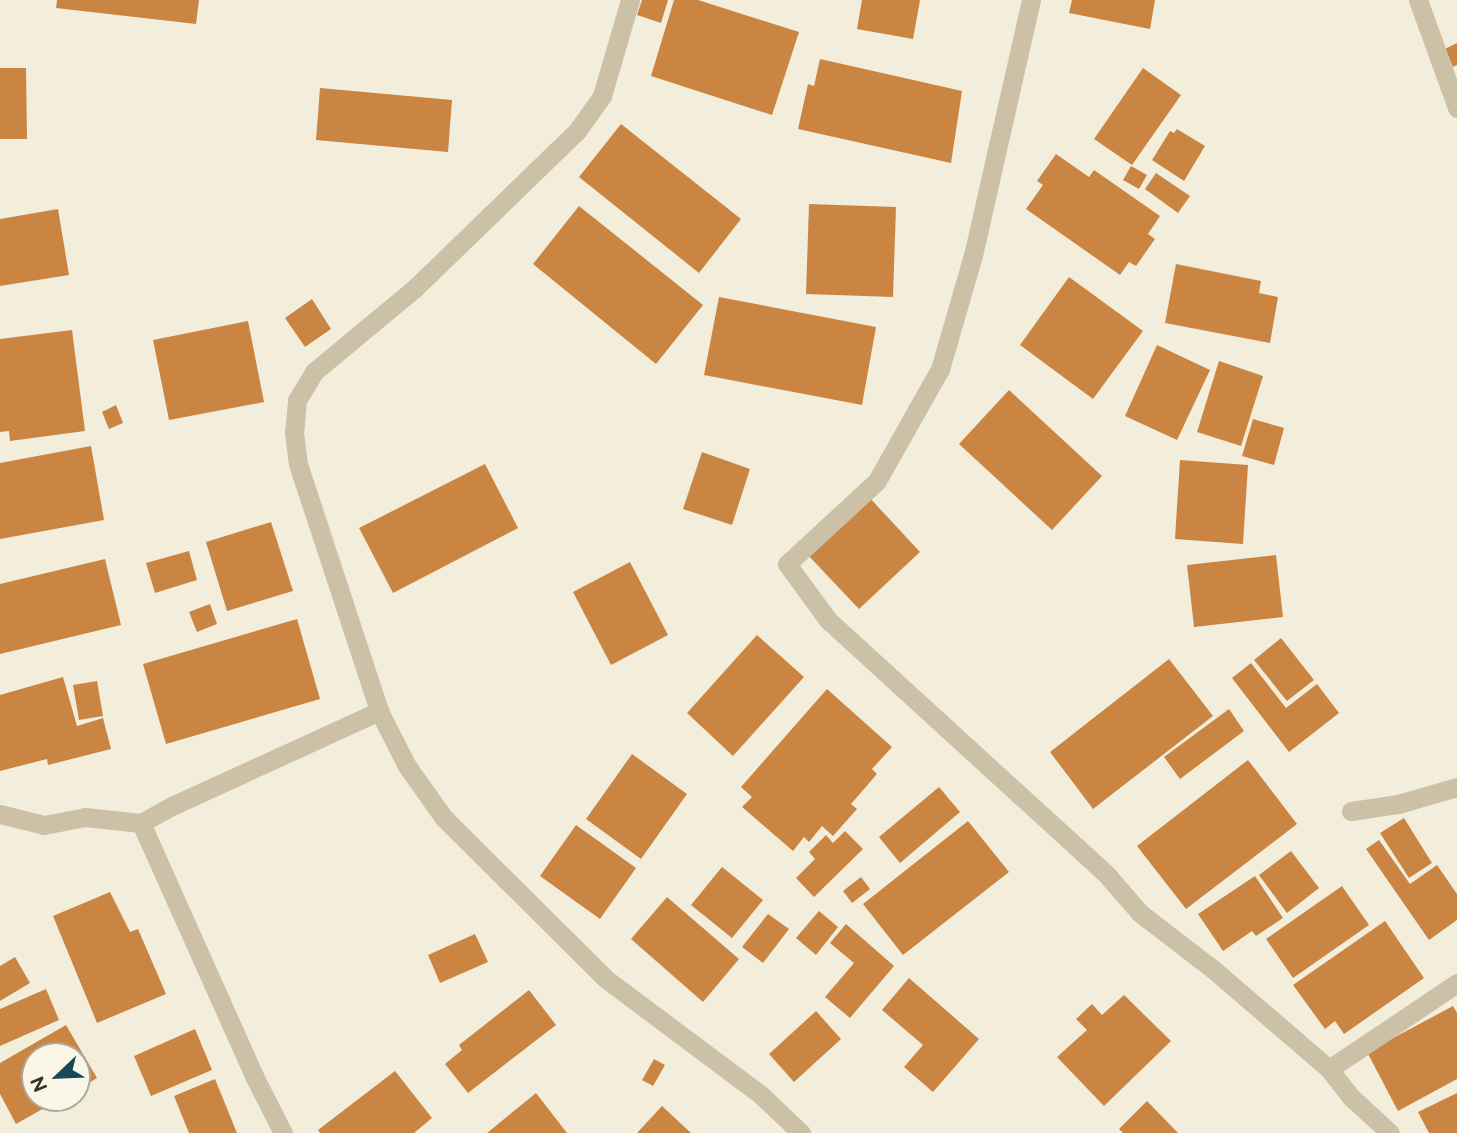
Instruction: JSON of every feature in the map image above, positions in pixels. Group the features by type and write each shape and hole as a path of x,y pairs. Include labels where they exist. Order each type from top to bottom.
{"street":[{"path":"630,0 602,96 577,131 415,288 314,372 297,400 293,432 298,464 379,710 407,766 444,818 606,979 760,1094 801,1133"},
{"path":"1031,0 973,255 940,369 877,481 787,564 828,620 1107,875 1140,913 1214,971 1329,1069 1351,1097 1390,1133"},
{"path":"1418,0 1457,108"},
{"path":"0,814 44,825 85,817 141,823 379,710"},
{"path":"1351,811 1398,804 1457,787"},
{"path":"141,823 254,1076 283,1133"},
{"path":"1329,1069 1457,983"}],"building":[{"path":"57,0 199,0 196,24 56,8"},
{"path":"642,0 668,0 661,23 637,15"},
{"path":"674,0 698,0 799,32 772,115 651,76"},
{"path":"862,0 920,0 913,39 857,29"},
{"path":"1072,0 1155,0 1150,29 1069,13"},
{"path":"1457,43 1457,65 1453,67 1445,49"},
{"path":"820,59 962,91 951,163 798,129 808,84 814,86"},
{"path":"0,68 26,68 27,139 0,139"},
{"path":"1143,68 1181,95 1132,165 1094,139"},
{"path":"320,88 452,100 448,152 316,140"},
{"path":"621,124 741,219 699,273 579,177"},
{"path":"1177,129 1205,146 1184,181 1152,160 1170,131 1174,133"},
{"path":"1056,154 1089,177 1094,170 1160,216 1148,234 1155,239 1136,266 1129,262 1120,275 1026,209 1043,185 1037,181"},
{"path":"1131,166 1147,175 1139,189 1123,180"},
{"path":"1156,173 1190,196 1178,213 1145,189"},
{"path":"809,204 896,207 893,297 806,294"},
{"path":"579,206 703,305 656,364 533,264"},
{"path":"58,209 69,275 0,286 0,219"},
{"path":"1176,264 1261,281 1259,293 1278,297 1270,343 1165,323"},
{"path":"1069,277 1143,331 1093,399 1020,345"},
{"path":"719,297 876,327 862,405 704,375"},
{"path":"312,299 331,329 305,347 285,318"},
{"path":"248,321 264,402 169,420 153,340"},
{"path":"72,330 85,431 10,441 9,431 0,432 0,339"},
{"path":"1157,345 1210,370 1177,440 1125,416"},
{"path":"1219,361 1263,376 1241,446 1197,432"},
{"path":"1009,390 1102,476 1052,530 959,444"},
{"path":"116,405 123,423 109,429 102,412"},
{"path":"1253,419 1284,428 1274,465 1242,456"},
{"path":"91,446 104,520 0,539 0,463"},
{"path":"702,452 750,469 732,525 683,509"},
{"path":"1180,460 1248,465 1243,544 1175,539"},
{"path":"485,464 518,528 393,593 359,528"},
{"path":"867,495 920,552 859,609 806,553"},
{"path":"271,522 293,591 227,611 206,542"},
{"path":"189,551 197,580 155,593 146,563"},
{"path":"1276,555 1283,617 1194,627 1187,565"},
{"path":"105,559 121,625 0,654 0,584"},
{"path":"630,562 668,635 611,665 573,592"},
{"path":"210,604 217,624 197,632 189,612"},
{"path":"297,619 320,699 166,744 143,664"},
{"path":"757,635 804,677 733,756 687,713"},
{"path":"1281,638 1314,680 1287,701 1254,660"},
{"path":"1169,659 1213,716 1093,809 1050,752"},
{"path":"1251,663 1286,708 1317,684 1339,713 1289,752 1232,678"},
{"path":"63,677 77,726 103,718 111,749 48,765 47,759 0,771 0,695"},
{"path":"97,681 103,716 79,720 73,685"},
{"path":"827,689 892,747 872,769 877,774 851,804 857,809 833,836 822,826 809,842 804,837 793,851 742,807 752,797 741,787"},
{"path":"1229,709 1244,731 1180,779 1164,757"},
{"path":"632,754 687,794 641,859 586,819"},
{"path":"1248,760 1297,824 1186,909 1137,846"},
{"path":"939,787 960,812 900,863 879,837"},
{"path":"1404,818 1432,863 1409,878 1380,833"},
{"path":"968,821 1009,872 903,955 863,904"},
{"path":"576,825 636,868 600,919 540,876"},
{"path":"845,831 863,849 814,897 796,878 815,859 809,852 826,835 833,843"},
{"path":"1379,840 1410,884 1437,865 1457,894 1457,920 1429,940 1366,849"},
{"path":"1291,851 1319,888 1287,913 1259,875"},
{"path":"722,867 763,900 732,938 691,905"},
{"path":"1255,876 1283,918 1256,936 1252,931 1223,951 1198,914"},
{"path":"861,877 870,889 852,903 843,891"},
{"path":"1342,886 1369,925 1293,978 1266,939"},
{"path":"110,892 130,932 138,929 166,994 97,1023 53,916"},
{"path":"667,897 739,959 703,1002 631,939"},
{"path":"819,911 838,927 816,955 796,938"},
{"path":"768,914 789,929 763,963 742,947"},
{"path":"1385,921 1424,978 1344,1034 1335,1021 1325,1029 1293,985"},
{"path":"846,924 894,966 850,1018 825,997 854,963 830,943"},
{"path":"475,934 488,962 440,983 428,955"},
{"path":"15,957 30,983 0,1001 0,966"},
{"path":"909,978 979,1039 933,1092 904,1067 923,1045 882,1010"},
{"path":"46,989 59,1020 0,1046 0,1009"},
{"path":"529,990 556,1025 468,1093 445,1064 462,1050 459,1045"},
{"path":"1124,995 1171,1041 1104,1106 1057,1057 1087,1030 1076,1019 1092,1004 1102,1015"},
{"path":"1453,1006 1457,1013 1457,1079 1398,1111 1367,1052"},
{"path":"816,1011 841,1039 794,1082 769,1054"},
{"path":"66,1025 76,1042 36,1042"},
{"path":"195,1029 212,1070 151,1096 134,1056"},
{"path":"21,1051 21,1112 37,1112 16,1124 0,1094 0,1063"},
{"path":"654,1059 665,1065 653,1086 642,1080"},
{"path":"91,1068 97,1078 91,1082"},
{"path":"395,1071 432,1118 414,1133 320,1133 318,1130"},
{"path":"215,1079 237,1133 189,1133 174,1096"},
{"path":"536,1093 567,1133 487,1133"},
{"path":"1457,1093 1457,1133 1429,1133 1418,1112"},
{"path":"1147,1101 1178,1133 1123,1133 1119,1129"},
{"path":"662,1106 691,1133 637,1133"}]}
